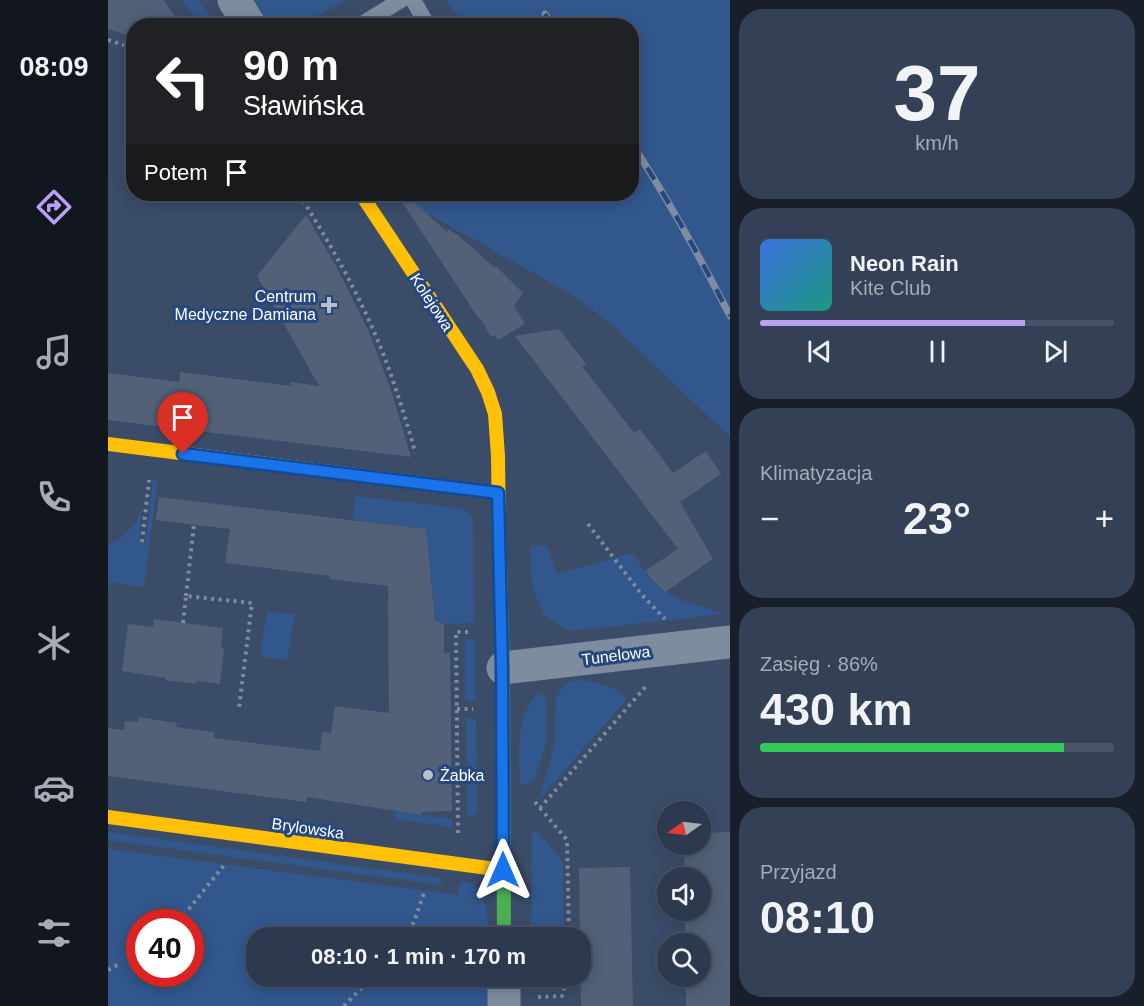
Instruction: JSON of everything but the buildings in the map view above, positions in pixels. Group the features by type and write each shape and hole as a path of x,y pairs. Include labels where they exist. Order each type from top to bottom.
{"street":[{"path":"234,0 245,18"},
{"name":"Kolejowa","path":"366,201 477,369 495,414 498,456 502,668 504,927"},
{"path":"108,444 498,493"},
{"name":"Tunelowa","path":"502,668 730,642"},
{"name":"Brylowska","path":"108,817 503,870"},
{"path":"504,987 504,1006"}],"lane":[{"path":"372,18 401,0"},
{"path":"412,0 423,18"}],"path":[{"path":"108,40 126,46"},
{"path":"303,201 332,247 372,328 407,424 415,451 414,463"},
{"path":"142,542 150,471"},
{"path":"183,623 194,524"},
{"path":"588,524 642,595 670,623"},
{"path":"186,596 252,603 239,708"},
{"path":"458,833 456,632 479,631"},
{"path":"540,808 647,685"},
{"path":"457,709 480,709"},
{"path":"533,799 567,840 569,927"},
{"path":"189,909 228,860"},
{"path":"411,927 422,903 426,886"},
{"path":"108,970 121,963"},
{"path":"344,1006 362,987"},
{"path":"538,997 562,996 565,987"}],"shaded area":[{"path":"183,0 199,0 211,18 195,18"},
{"path":"250,0 345,0 315,18 262,18"},
{"path":"445,0 730,0 730,437 608,321 567,292 420,209 402,203 402,201 639,201 639,18 459,18"},
{"path":"153,479 158,479 144,587 110,582 108,592 108,546 129,530 137,520 142,507 139,541 145,542"},
{"path":"355,496 464,509 473,519 474,623 435,623 426,529 353,520"},
{"path":"547,545 557,574 633,553 652,581 667,593 686,602 726,614 569,631 544,616 532,587 530,547"},
{"path":"267,611 295,615 287,660 260,656"},
{"path":"466,639 475,641 474,701 465,699"},
{"path":"580,680 605,685 627,699 539,800 555,743 556,698 564,684"},
{"path":"539,692 546,698 546,744 534,781 520,786 519,749 522,724 525,712"},
{"path":"467,718 476,720 477,812 467,816 466,720"},
{"path":"395,811 452,819 452,827 396,819"},
{"path":"536,830 563,861 564,927 531,927 532,831"},
{"path":"108,832 442,878 441,885 108,840"},
{"path":"108,849 458,895 461,881 471,883 477,887 484,899 488,927 246,927 246,987 489,987 490,1006 108,1006"}],"railway":[{"path":"545,14 548,18"},
{"path":"639,155 683,228 730,316"}],"traffic: fast":[{"path":"499,531 503,668 504,927"}],"traffic: slow":[{"path":"366,201 477,369 488,392 495,414 499,531"},
{"path":"108,444 498,493"},
{"path":"108,817 503,870"}],"place":[{"name":"Centrum Medyczne Damiana","path":"329,305"},
{"name":"Żabka","path":"428,775"}],"route":[{"path":"183,454 498,493 503,870"}]}
